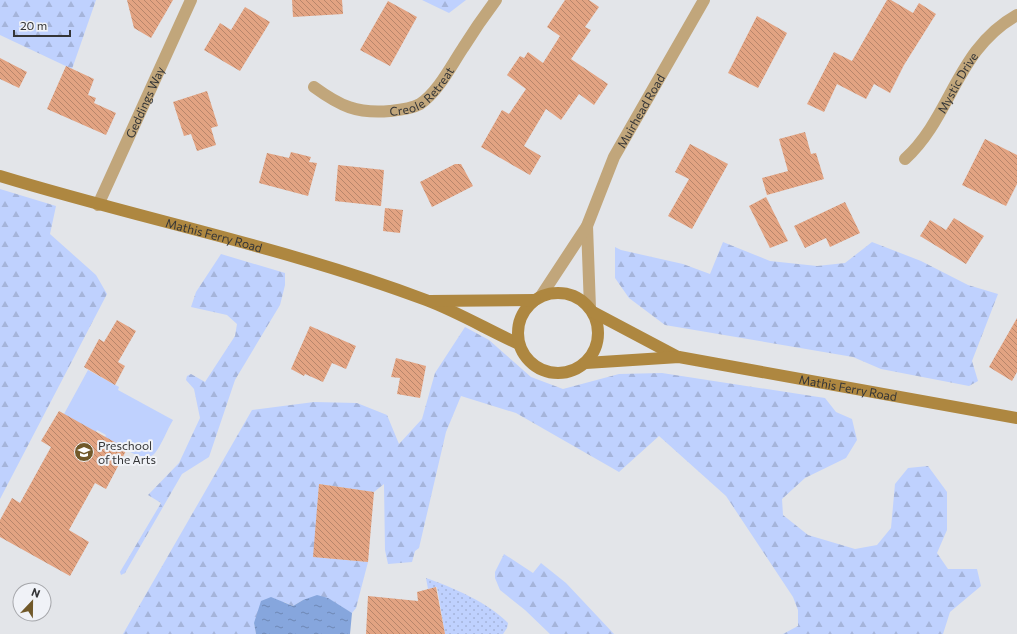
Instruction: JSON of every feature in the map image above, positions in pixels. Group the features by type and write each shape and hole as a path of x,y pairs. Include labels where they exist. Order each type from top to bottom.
{"main road":[{"name":"Mathis Ferry Road","path":"0,176 98,205 294,257 427,300 519,344"},
{"path":"551,293 567,294 582,300 592,310 599,334 593,355 586,363 568,373 547,372 529,362 519,344 517,332 520,319 526,308 538,298 551,293"},
{"name":"Mathis Ferry Road","path":"427,300 538,298"},
{"name":"Mathis Ferry Road","path":"592,310 680,357"},
{"name":"Mathis Ferry Road","path":"586,363 680,357 1017,418"}],"street":[{"name":"Geddings Way","path":"98,205 191,0"},
{"name":"Creole Retreat","path":"314,87 334,102 357,111 375,112 394,110 409,108 420,103 442,82 496,0"},
{"name":"Muirhead Road","path":"538,298 587,226 614,157 704,0"},
{"name":"Mystic Drive","path":"905,159 916,149 926,135 963,69 975,51 996,29 1017,15"},
{"name":"Muirhead Road","path":"587,226 592,310"}],"green space":[{"path":"0,0 96,0 72,69 0,35"},
{"path":"422,0 466,0 449,13"},
{"path":"0,189 56,206 50,234 96,275 107,294 0,499"},
{"path":"723,242 770,261 817,266 845,263 872,242 921,261 968,285 998,294 972,361 978,381 969,386 881,369 853,357 665,325 629,298 615,278 615,247 621,250 683,264 710,274"},
{"path":"221,254 285,273 285,285 280,305 235,380 209,457 182,474 125,573 121,575 120,572 161,503 148,495 179,463 200,418 194,389 186,380 187,376 191,374 205,382 235,336 237,324 227,315 191,307 196,292"},
{"path":"465,327 489,340 531,377 563,389 619,374 662,373 825,398 836,412 852,419 857,440 846,458 805,478 782,499 783,515 808,535 855,549 877,545 891,528 895,484 908,468 928,466 947,492 947,530 937,553 948,569 977,569 981,586 950,612 943,634 783,634 798,626 798,610 793,597 726,496 659,436 619,472 516,413 461,396 446,432 419,548 415,551 412,562 388,564 385,550 384,484 374,492 319,484 314,557 368,562 356,608 352,613 341,607 303,600 293,606 284,602 254,623 256,634 123,634 252,410 314,402 357,403 387,415 399,444 422,419 435,373"},
{"path":"88,370 119,387 118,390 173,420 155,453 145,457 130,452 105,437 106,435 97,430 96,432 64,414"},
{"path":"504,554 533,573 541,563 566,583 614,634 550,634 525,610 500,590 495,578 495,572"},
{"path":"426,578 470,596 491,609 508,623 503,634 445,634 437,587 428,589"}],"water":[{"path":"317,595 328,598 352,613 350,634 256,634 254,623 261,601 271,597 293,606 303,600"}],"building":[{"path":"127,0 173,0 151,38 134,28"},
{"path":"292,0 342,0 343,14 293,17"},
{"path":"565,0 589,0 599,7 585,27 591,30 571,59 608,84 594,105 579,94 561,120 546,109 524,146 541,156 530,175 481,147 502,110 509,114 526,89 507,75 520,56 524,58 528,52 543,63 560,36 547,27"},
{"path":"887,0 891,0 913,13 919,3 936,14 904,65 890,93 874,84 866,99 837,84 824,112 807,104 834,52 852,61"},
{"path":"388,1 417,17 390,66 360,50"},
{"path":"245,7 270,22 240,71 204,50 220,23 231,30"},
{"path":"757,16 787,33 758,88 728,73"},
{"path":"0,58 27,72 19,88 0,79"},
{"path":"66,66 94,79 88,95 96,98 94,103 116,113 106,135 47,109"},
{"path":"207,91 218,126 211,128 216,145 197,151 191,134 184,136 173,102"},
{"path":"805,132 811,154 816,153 824,179 767,195 762,178 788,171 779,139"},
{"path":"985,139 1017,155 1017,184 1006,206 962,185"},
{"path":"690,144 728,164 692,229 668,216 689,179 675,172"},
{"path":"291,152 311,157 309,162 317,163 308,196 259,183 267,153 289,158"},
{"path":"455,164 461,164 473,186 432,207 420,182"},
{"path":"338,165 384,170 381,206 335,201"},
{"path":"766,197 788,241 770,248 749,206"},
{"path":"845,202 860,233 830,247 826,238 805,248 794,226"},
{"path":"385,208 403,210 400,233 383,231"},
{"path":"954,218 984,236 966,264 920,236 930,220 946,230"},
{"path":"1017,318 1017,372 1012,381 989,367"},
{"path":"117,320 136,331 118,362 125,366 115,385 84,367 99,339 104,342"},
{"path":"310,326 356,346 346,369 332,363 323,382 305,374 304,376 291,369"},
{"path":"396,358 426,366 420,398 397,394 400,378 391,377"},
{"path":"59,411 127,449 106,489 95,483 69,530 89,542 70,576 0,537 0,520 12,498 20,503 51,447 41,441"},
{"path":"319,484 374,492 368,562 313,557"},
{"path":"436,587 445,634 366,634 368,596 418,601 417,592"}],"place":[{"name":"Preschool of the Arts","path":"84,452"}]}
